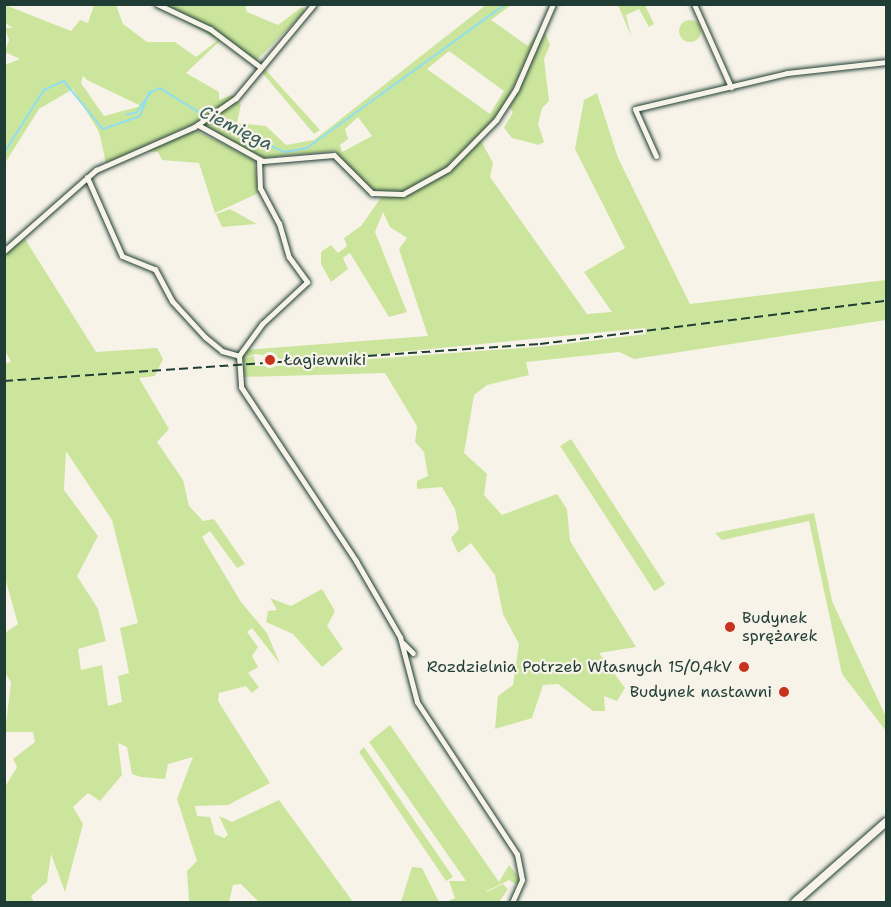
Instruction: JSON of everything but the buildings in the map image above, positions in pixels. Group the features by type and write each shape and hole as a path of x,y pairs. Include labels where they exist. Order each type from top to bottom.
{"street":[{"path":"157,4 210,29 259,66"},
{"path":"4,251 87,177 198,125 214,111 241,95 259,66 314,4"},
{"path":"198,125 259,160 327,153 379,196 423,186 458,161 502,111 553,4"},
{"path":"694,4 731,87"},
{"path":"656,156 635,109 831,66 886,62"},
{"path":"259,160 260,188 279,223 289,257 307,282 262,324 239,356 241,387 352,555 403,643 413,653"},
{"path":"87,177 122,256 155,269 172,301 205,337 222,351 239,356"},
{"path":"403,643 417,702 520,859 522,880 512,903"},
{"path":"795,903 886,822"}],"green space":[{"path":"5,5 71,31 80,20 88,23 94,5 116,5 123,24 147,42 175,42 196,57 218,40 157,5 245,5 247,12 278,25 302,7 305,11 256,61 224,37 186,73 219,92 219,100 232,95 241,104 237,123 266,126 286,145 314,140 486,5 511,5 491,20 528,46 541,28 506,103 479,137 493,163 490,177 587,314 612,312 584,272 625,248 575,149 584,100 597,93 618,158 690,304 886,280 886,320 634,359 619,352 526,362 529,375 487,385 474,395 464,453 487,474 484,495 502,515 557,494 567,509 570,541 636,647 599,653 625,688 617,701 604,696 605,711 593,711 558,684 543,685 532,718 495,729 498,696 513,685 519,644 503,614 495,575 471,543 458,553 451,538 459,529 455,509 442,487 417,489 417,481 428,476 424,452 415,442 417,426 385,373 241,377 239,356 244,350 428,336 399,249 407,238 390,227 383,212 375,232 407,312 389,317 350,253 343,258 348,269 331,282 321,264 321,252 331,245 338,253 347,246 344,238 361,226 383,195 366,186 334,151 258,158 198,122 106,163 99,132 73,89 39,109 5,163 5,65 20,59 5,52 9,40 5,28 13,28 5,23","holes":["449,51 504,91 490,114 427,69","83,76 141,106 104,116 81,83","358,117 372,136 342,152 340,145 348,139 345,129","645,328 646,334 548,346 278,366 255,366 254,356 242,358 256,354 282,359 358,356"]},
{"path":"618,5 645,5 654,24 649,27 639,9 626,15 631,36"},
{"path":"686,20 694,20 701,27 701,35 694,42 686,42 679,35 679,27"},
{"path":"545,33 550,45 544,59 549,101 542,108 538,124 544,142 539,145 512,138 504,128 513,112 508,106"},
{"path":"263,67 320,130 314,134 260,70"},
{"path":"195,130 254,160 259,193 215,213 199,163 162,160 158,152 142,151"},
{"path":"230,209 257,224 222,227 216,214"},
{"path":"25,239 96,352 157,348 163,359 155,376 139,378 169,429 157,442 183,480 189,506 203,521 214,519 245,564 237,568 210,531 202,537 241,602 267,633 280,664 252,628 247,632 258,647 252,656 258,667 248,673 259,687 252,693 246,686 219,693 218,701 270,783 228,805 195,806 197,816 210,817 215,834 224,838 228,835 219,816 232,822 279,800 353,902 259,902 241,884 233,885 229,902 189,902 187,871 197,861 177,799 193,757 168,764 165,779 141,777 132,774 127,747 118,743 122,775 100,801 88,793 73,807 83,824 65,892 51,854 47,882 31,896 34,902 5,902 5,787 17,767 13,759 35,742 33,732 5,732 11,682 5,673 5,633 18,624 4,574 4,364 11,362 5,350 4,253","holes":["66,451 112,520 138,623 120,628 129,673 118,676 122,702 108,706 102,665 81,670 78,649 106,641 98,609 77,576 98,536 64,490"]},
{"path":"571,439 665,584 654,591 560,446"},
{"path":"814,513 832,601 886,717 886,731 842,674 809,521 722,540 715,533"},
{"path":"322,589 335,611 327,626 343,649 322,667 293,634 266,622 268,611 277,610 270,598 291,606"},
{"path":"390,725 499,882 509,865 521,880 518,885 509,880 487,891 484,883 487,892 503,884 508,889 499,902 446,902 455,898 449,881 466,881 369,742"},
{"path":"364,747 453,877 446,881 359,752"},
{"path":"412,867 422,868 439,902 401,902"}],"waterway":[{"name":"Ciemięga","path":"210,118 285,152 307,148 506,4"},
{"name":"Ciemięga","path":"4,153 44,90 64,81 103,129 140,116 149,93 160,88 205,116"},
{"name":"Ciemięga","path":"127,114 136,113 151,92"}],"railway":[{"path":"4,381 540,344 886,301"}],"place":[{"name":"Łagiewniki","path":"270,360"},
{"name":"Budynek sprężarek","path":"730,627"},
{"name":"Rozdzielnia Potrzeb Własnych 15/0,4kV","path":"744,667"},
{"name":"Budynek nastawni","path":"784,692"}]}
